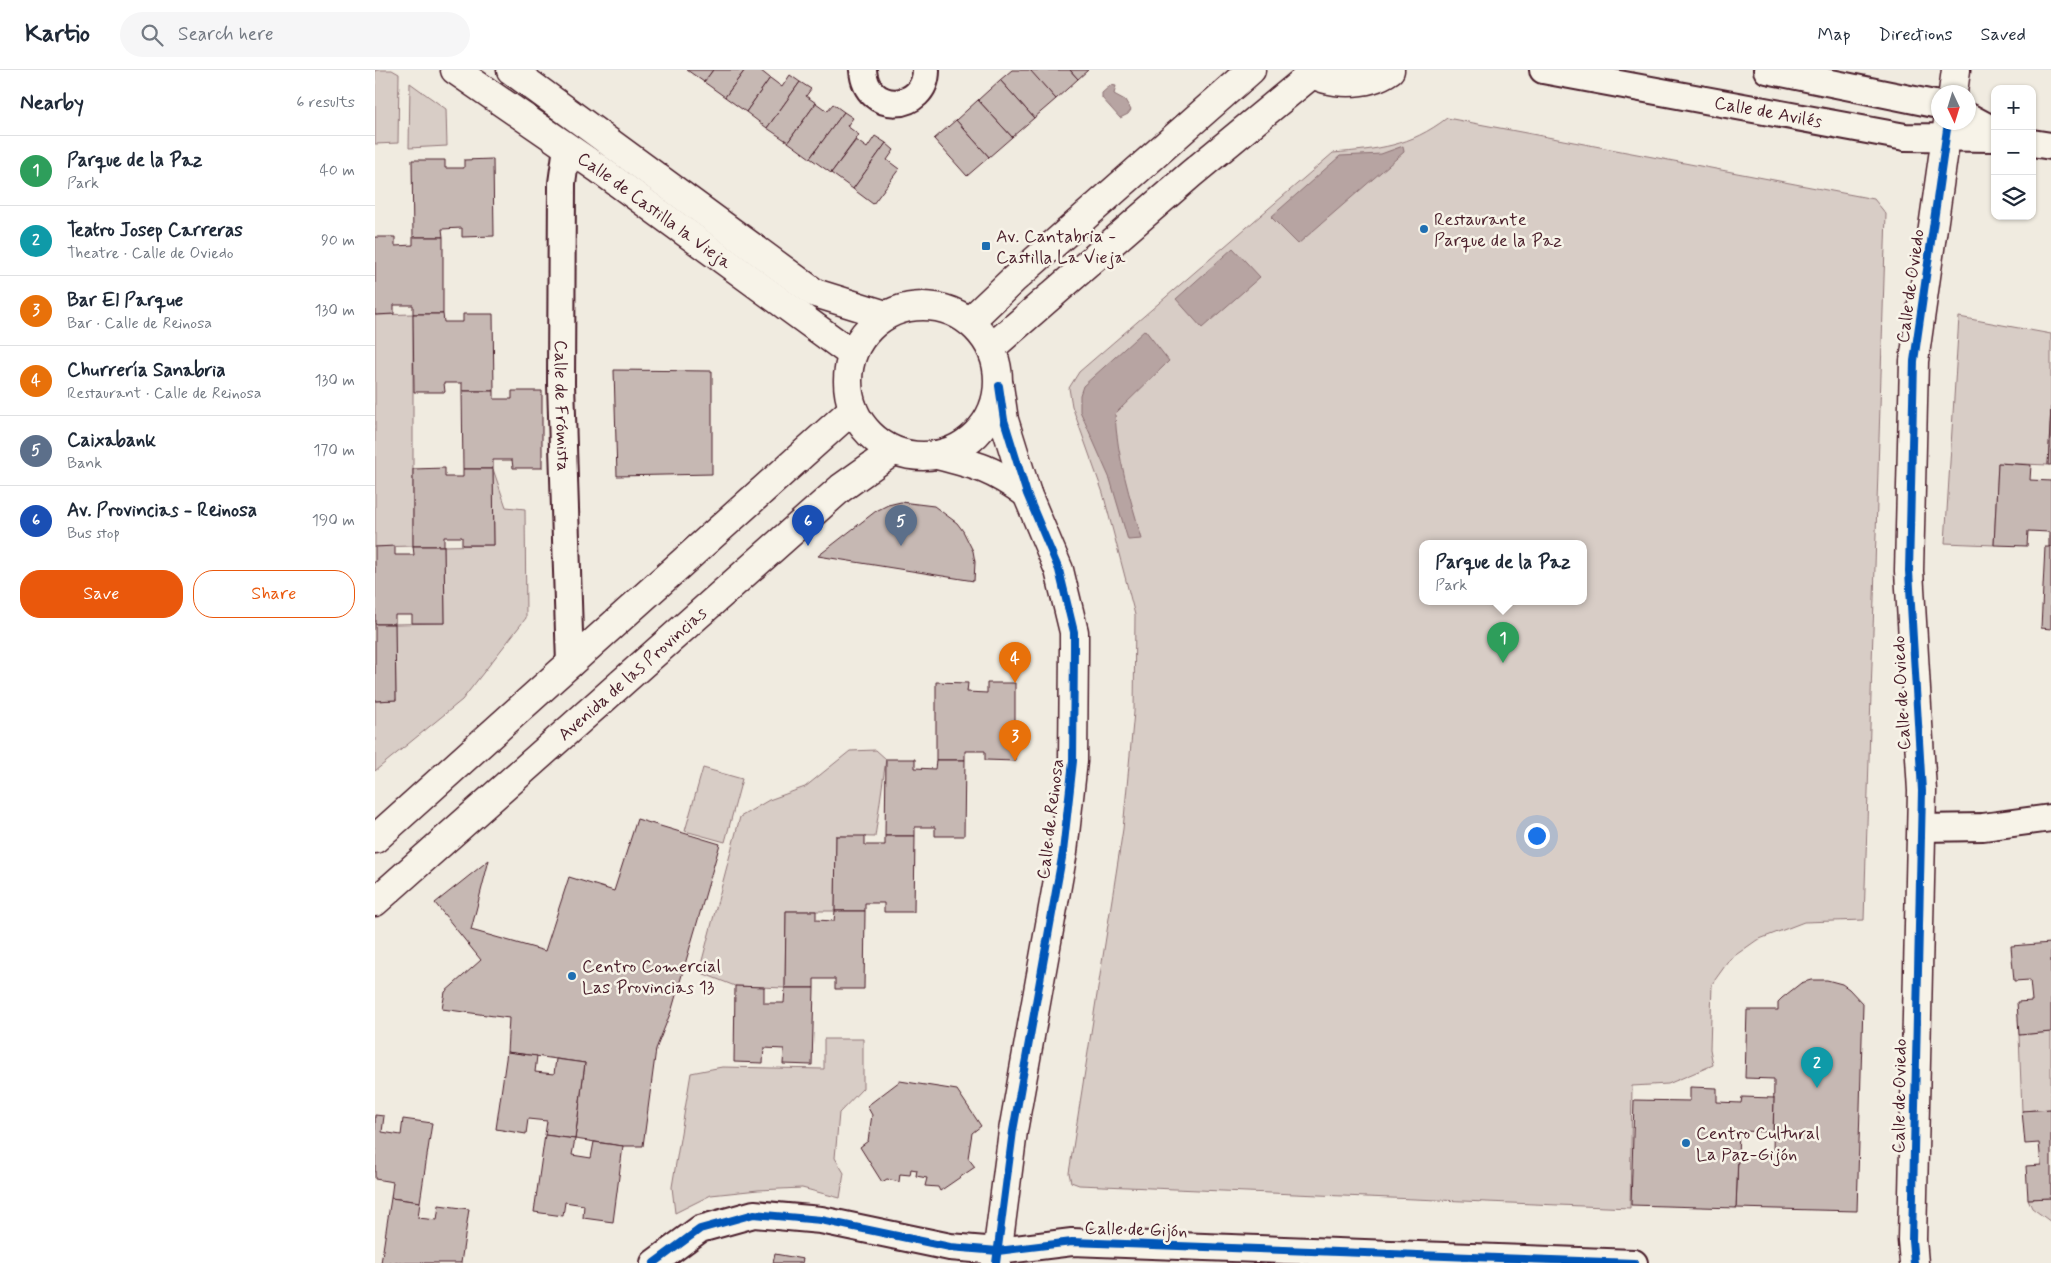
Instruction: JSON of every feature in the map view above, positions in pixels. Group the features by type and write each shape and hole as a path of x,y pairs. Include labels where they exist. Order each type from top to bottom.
{"main road":[{"name":"Calle de Castilla la Vieja","path":"455,70 567,147 852,354"},
{"name":"Calle de Castilla la Vieja","path":"511,70 815,292 886,315"},
{"path":"970,321 1251,70"},
{"path":"991,348 1310,72 1335,81 1360,82 1383,75 1389,70"},
{"path":"1954,85 1956,70"},
{"name":"Calle de Oviedo","path":"1914,1263 1912,1240 1922,791 1909,571 1914,361 1946,130"},
{"path":"937,456 960,447 980,431 993,410 999,386 998,366 991,348 970,321 951,310 929,305 907,307 886,315 865,331 852,354 847,382 853,409 862,426 876,440 893,451 915,456 937,456 981,466 1004,477 1027,494"},
{"name":"Calle de Reinosa","path":"997,1257 1013,1132 1061,865 1073,761 1074,632 1059,570 1027,494 1004,420 999,386"},
{"path":"375,839 853,409"},
{"name":"Avenida de las Provincias","path":"375,902 841,488 893,451"}],"street":[{"path":"863,70 864,81 875,97 883,101 896,103 909,100 916,95 923,84 926,70"},
{"name":"Calle de Avilés","path":"1543,70 1897,135 1946,130 1991,137"},
{"path":"1767,70 1931,103"},
{"path":"1976,121 1993,130"},
{"path":"2036,144 2051,146"},
{"name":"Calle de Frómista","path":"567,147 562,183 561,384 570,664"},
{"path":"1921,828 1983,827 2051,818"},
{"name":"Calle de Gijón","path":"654,1263 700,1229 754,1214 821,1220 997,1257 1072,1242 1634,1263"}],"shaded area":[{"path":"375,70 392,70 399,74 398,143 375,144"},
{"path":"410,83 446,109 447,146 409,148"},
{"path":"1111,85 1116,86 1114,94 1125,100 1131,110 1120,118 1102,98 1102,93"},
{"path":"1447,118 1874,199 1886,214 1864,920 1804,922 1757,940 1730,959 1712,984 1710,1049 1713,1065 1668,1084 1632,1086 1630,1208 1079,1185 1071,1182 1069,1173 1123,829 1134,712 1135,615 1103,493 1072,406 1069,388 1079,372 1333,153 1379,148 1420,135"},
{"path":"1403,146 1404,152 1298,244 1271,217 1340,156 1381,154"},
{"path":"1233,248 1260,277 1202,328 1176,299"},
{"path":"413,314 413,546 375,547 375,315"},
{"path":"1959,317 2051,334 2051,407 2048,465 1998,463 1994,545 1945,543"},
{"path":"1145,330 1169,361 1115,414 1121,462 1142,539 1128,540 1110,479 1080,411 1080,395 1083,386"},
{"path":"493,469 506,507 525,509 526,618 462,700 375,771 375,701 396,700 395,624 445,623 444,546 494,545"},
{"path":"876,750 886,759 875,837 836,836 835,911 786,911 785,988 735,986 699,972 740,817 769,800 805,787 850,751"},
{"path":"703,768 742,779 725,842 685,831"},
{"path":"2051,1032 2051,1109 2022,1111 2019,1035"},
{"path":"824,1039 863,1039 863,1088 839,1113 835,1158 844,1173 840,1198 802,1188 758,1190 711,1195 675,1213 672,1187 691,1073 722,1067 824,1069"},
{"path":"2051,1198 2051,1222 2032,1208 2028,1199"}],"building":[{"path":"687,70 713,70 704,82"},
{"path":"713,70 745,70 725,97 704,82"},
{"path":"745,70 760,70 770,78 746,112 725,97"},
{"path":"1012,70 1031,70 1056,99 1034,118 1000,80"},
{"path":"1030,70 1070,70 1078,79 1056,99"},
{"path":"1070,70 1088,70 1078,79"},
{"path":"790,75 800,82 767,128 746,112 770,78 782,87"},
{"path":"1000,80 1034,118 1012,137 978,100"},
{"path":"800,82 811,89 806,96 816,103 788,142 767,128"},
{"path":"978,100 1012,137 989,157 956,120"},
{"path":"816,103 827,111 833,104 844,112 810,158 788,142"},
{"path":"844,112 853,118 847,126 859,135 831,173 810,158"},
{"path":"956,120 989,157 967,176 934,139"},
{"path":"875,136 886,143 853,189 831,173 856,140 867,148"},
{"path":"886,143 894,150 887,160 899,169 873,204 853,189"},
{"path":"493,159 494,236 462,237 462,228 442,229 443,237 413,237 412,160 445,160 445,168 464,168 464,160"},
{"path":"375,237 395,237 395,246 413,245 413,237 443,237 443,314 413,314 413,305 394,305 394,314 375,315"},
{"path":"413,314 443,314 444,322 463,322 463,314 493,314 494,391 462,391 462,383 444,383 445,392 414,392"},
{"path":"614,370 712,371 712,474 617,476"},
{"path":"462,391 494,391 494,399 512,399 512,391 542,391 542,468 513,468 512,460 493,460 493,469 463,469"},
{"path":"2051,407 2051,465 2048,465"},
{"path":"1998,463 2031,465 2030,480 2051,481 2051,547 2049,547 2049,532 2028,531 2027,546 1994,545"},
{"path":"445,468 445,477 463,477 463,469 493,469 494,545 462,545 462,537 444,537 444,546 413,546 413,469"},
{"path":"901,502 934,506 957,523 973,551 975,562 974,581 818,556 876,511 888,505"},
{"path":"395,546 395,555 414,555 413,546 444,546 445,623 412,623 412,615 395,615 395,624 375,624 375,547"},
{"path":"2045,547 2051,547 2051,629 2041,628"},
{"path":"375,624 395,624 396,700 375,701"},
{"path":"936,682 968,683 967,692 987,693 987,683 1015,683 1015,761 985,760 985,751 965,751 965,760 936,760"},
{"path":"886,759 915,759 915,768 935,769 936,760 965,760 964,836 935,836 935,827 915,827 915,836 885,836"},
{"name":"Centro Comercial Las Provincias 13","path":"637,819 720,844 672,1009 656,1049 643,1146 623,1146 575,1139 585,1063 507,1052 509,1018 442,1009 445,992 481,960 435,903 489,860 471,930 545,951 569,877 614,891"},
{"path":"836,836 865,836 865,845 885,845 885,836 915,836 914,912 884,912 884,903 865,903 865,911 835,911"},
{"path":"786,911 816,911 816,920 834,921 835,911 865,911 864,989 835,989 835,979 814,979 814,988 785,988"},
{"path":"2051,943 2051,1032 2019,1035 2017,1002 2032,1001 2030,980 2014,981 2011,946"},
{"path":"1811,980 1827,980 1842,984 1863,1004 1857,1211 1736,1208 1738,1154 1773,1155 1774,1079 1745,1078 1747,1010 1778,1010 1778,1002 1782,998 1801,983"},
{"path":"735,986 764,987 764,1003 784,1003 785,988 814,988 812,1065 783,1064 784,1049 764,1048 763,1063 734,1062"},
{"path":"507,1052 537,1056 535,1072 554,1074 556,1059 585,1063 575,1139 545,1135 547,1121 528,1119 526,1134 496,1129"},
{"path":"900,1081 957,1090 981,1126 972,1133 968,1158 975,1167 940,1191 938,1187 925,1186 927,1178 916,1176 917,1170 911,1169 910,1175 900,1174 899,1182 887,1179 882,1182 860,1147 868,1141 872,1115 867,1106"},
{"name":"Centro Cultural La Paz-Gijón","path":"1690,1087 1717,1088 1717,1102 1741,1103 1742,1097 1774,1098 1773,1132 1739,1131 1736,1208 1631,1205 1634,1100 1690,1101"},
{"path":"2051,1109 2051,1198 2028,1199 2026,1166 2041,1165 2039,1143 2025,1144 2022,1111"},
{"path":"375,1115 384,1116 382,1132 401,1135 403,1119 432,1123 420,1202 391,1198 393,1182 375,1179"},
{"path":"545,1135 575,1139 572,1155 591,1158 594,1142 623,1146 613,1222 583,1218 584,1205 565,1202 563,1216 534,1212"},
{"path":"391,1198 420,1202 418,1218 437,1220 439,1205 469,1209 461,1263 381,1263"},
{"path":"775,1254 803,1259 802,1263 773,1263"}],"cycle path":[{"path":"1914,1263 1912,1240 1922,791 1909,571 1914,361 1947,130"},
{"path":"996,1263 1013,1131 1063,852 1073,761 1074,648 1074,632 1059,570 1027,494 1004,420 999,386"},
{"path":"654,1263 700,1229 754,1214 821,1220 950,1247 998,1251 1072,1242 1634,1263"}],"place":[{"name":"Restaurante Parque de la Paz","path":"1424,229"},
{"name":"Av. Cantabria - Castilla La Vieja","path":"986,246"},
{"name":"Av. Provincias - Reinosa","path":"808,546"},
{"name":"Caixabank","path":"901,546"},
{"name":"Parque de la Paz","path":"1503,663"},
{"name":"Churrería Sanabria","path":"1015,683"},
{"name":"Bar El Parque","path":"1015,761"},
{"name":"Centro Comercial Las Provincias 13","path":"572,976"},
{"name":"Teatro Josep Carreras","path":"1817,1088"},
{"name":"Centro Cultural La Paz-Gijón","path":"1686,1143"}]}
